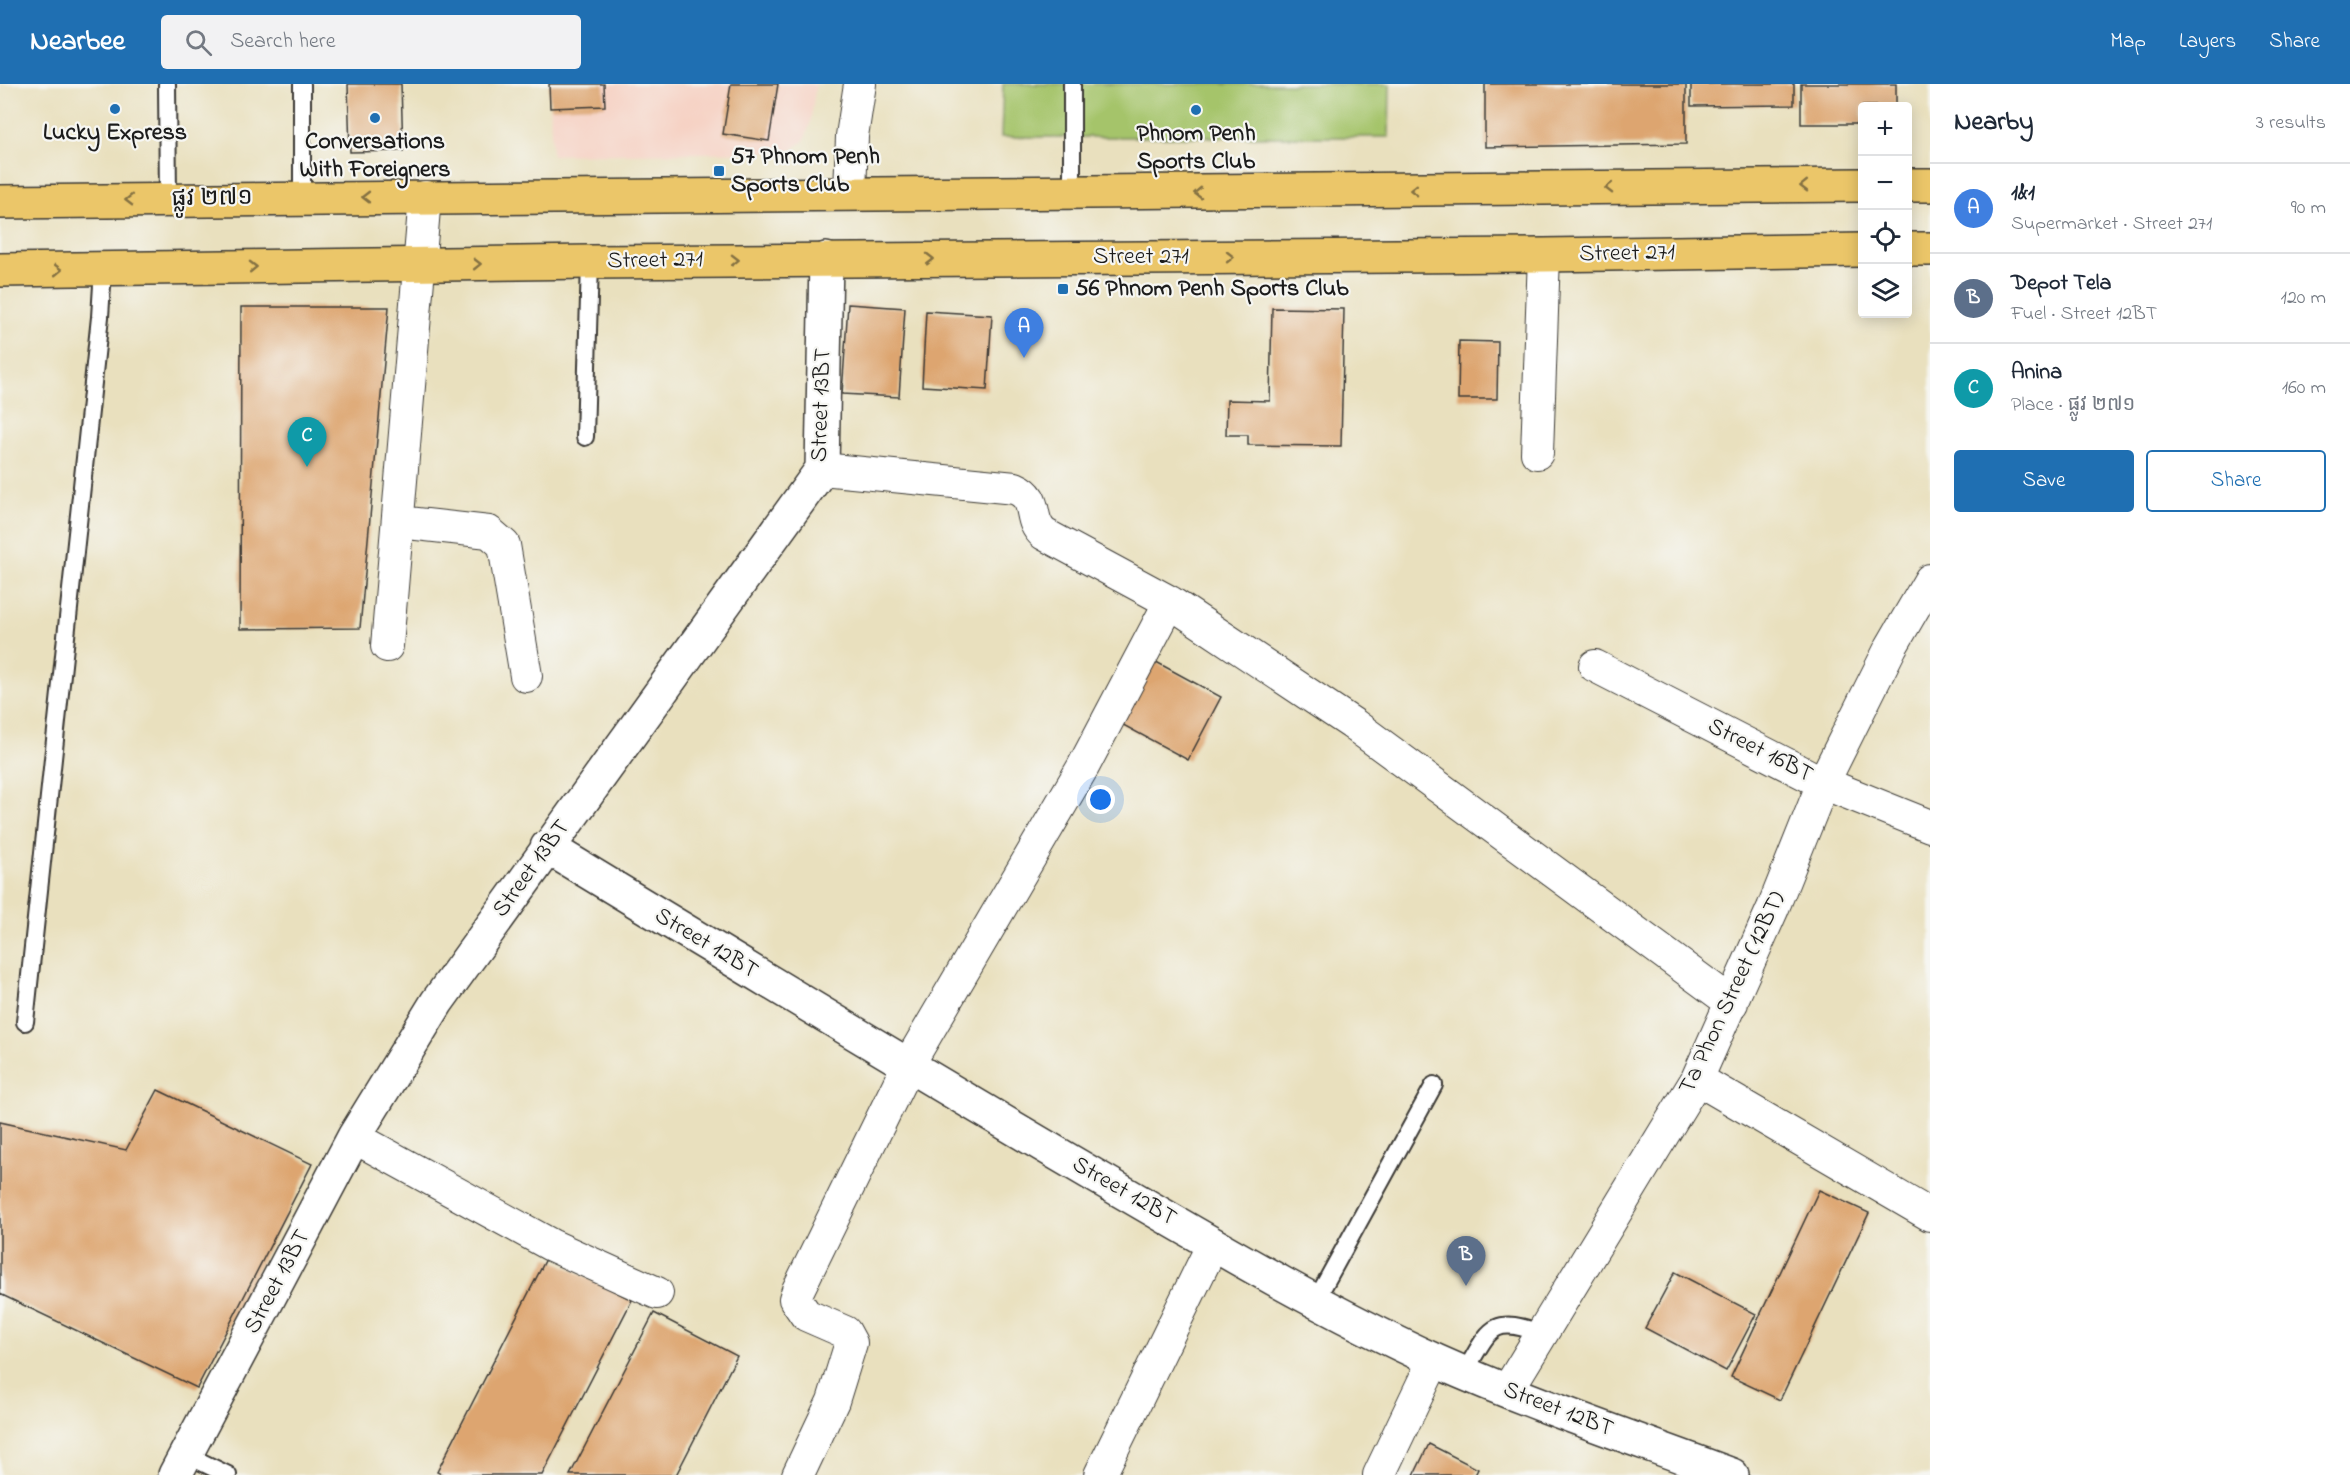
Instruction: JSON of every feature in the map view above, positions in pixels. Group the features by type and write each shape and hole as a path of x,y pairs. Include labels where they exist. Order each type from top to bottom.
{"main road":[{"path":"1912,185 1930,184"},
{"path":"425,197 1072,194 1858,185"},
{"name":"ផ្លូវ ២៧១","path":"0,202 425,197"},
{"path":"1912,249 1930,249"},
{"name":"Street 271","path":"419,265 1858,250"},
{"path":"0,270 419,265"}],"street":[{"path":"850,194 852,136 860,84"},
{"path":"387,646 425,197"},
{"path":"1537,453 1544,255"},
{"name":"Street 13BT","path":"181,1465 354,1137 437,1002 822,469 826,259"},
{"path":"822,469 1015,488 1025,492 1031,501 1035,521 1044,534 1170,602 1353,724 1732,1003"},
{"path":"399,522 489,532 504,545 526,676"},
{"name":"Ta Phon Street (12BT)","path":"1507,1391 1697,1079 1773,909 1823,783 1891,647 1930,580"},
{"path":"798,1475 833,1401 851,1343 845,1332 806,1315 795,1299 908,1067 1083,767 1170,602"},
{"name":"Street 16BT","path":"1595,666 1823,783 1930,826"},
{"name":"Street 12BT","path":"547,847 908,1067 1213,1244 1316,1300 1464,1373 1713,1472"},
{"path":"1697,1079 1930,1215"},
{"path":"354,1137 551,1245 657,1293"},
{"path":"1100,1475 1213,1244"},
{"path":"1379,1475 1434,1360"}],"lane":[{"path":"167,84 168,199"},
{"path":"302,84 302,197"},
{"path":"1072,84 1072,194"},
{"path":"585,437 590,262"},
{"path":"25,1022 98,341 103,269"},
{"path":"1316,1300 1434,1084"},
{"path":"1464,1373 1490,1330 1503,1325 1518,1324 1541,1334"},
{"path":"181,1465 228,1475"}],"shaded area":[{"path":"549,84 816,84 810,124 804,141 788,152 552,155"}],"green space":[{"name":"Phnom Penh Sports Club","path":"1003,84 1390,84 1389,137 1001,137"}],"building":[{"name":"Conversations With Foreigners","path":"348,84 401,84 403,151 350,152"},
{"path":"549,84 604,84 605,106 550,108"},
{"path":"731,84 778,84 769,141 723,134"},
{"path":"1485,84 1686,84 1686,144 1485,147"},
{"path":"1691,84 1794,84 1794,105 1691,106"},
{"path":"1801,84 1896,84 1896,102 1858,102 1858,124 1801,124"},
{"path":"848,304 905,308 899,397 842,394"},
{"path":"241,307 389,307 360,628 240,629"},
{"path":"1272,308 1344,309 1341,446 1248,445 1248,435 1226,435 1227,400 1270,401"},
{"path":"926,311 992,315 987,390 922,386"},
{"path":"1459,341 1498,342 1497,399 1458,399"},
{"path":"1147,657 1221,697 1188,760 1114,720"},
{"path":"158,1090 312,1164 197,1388 0,1294 0,1122 126,1150"},
{"path":"1819,1190 1869,1213 1780,1400 1731,1377"},
{"path":"547,1257 632,1300 542,1475 443,1475 437,1472"},
{"path":"1675,1272 1756,1314 1726,1371 1645,1328"},
{"path":"654,1313 737,1356 676,1475 570,1475"},
{"path":"1429,1444 1478,1469 1475,1475 1414,1475"}],"place":[{"name":"Lucky Express","path":"115,109"},
{"name":"Phnom Penh Sports Club","path":"1196,110"},
{"name":"Conversations With Foreigners","path":"375,118"},
{"name":"57 Phnom Penh Sports Club","path":"719,171"},
{"name":"56 Phnom Penh Sports Club","path":"1063,289"},
{"name":"1&1","path":"1024,358"},
{"name":"Anina","path":"307,467"},
{"name":"Depot Tela","path":"1466,1286"}]}
